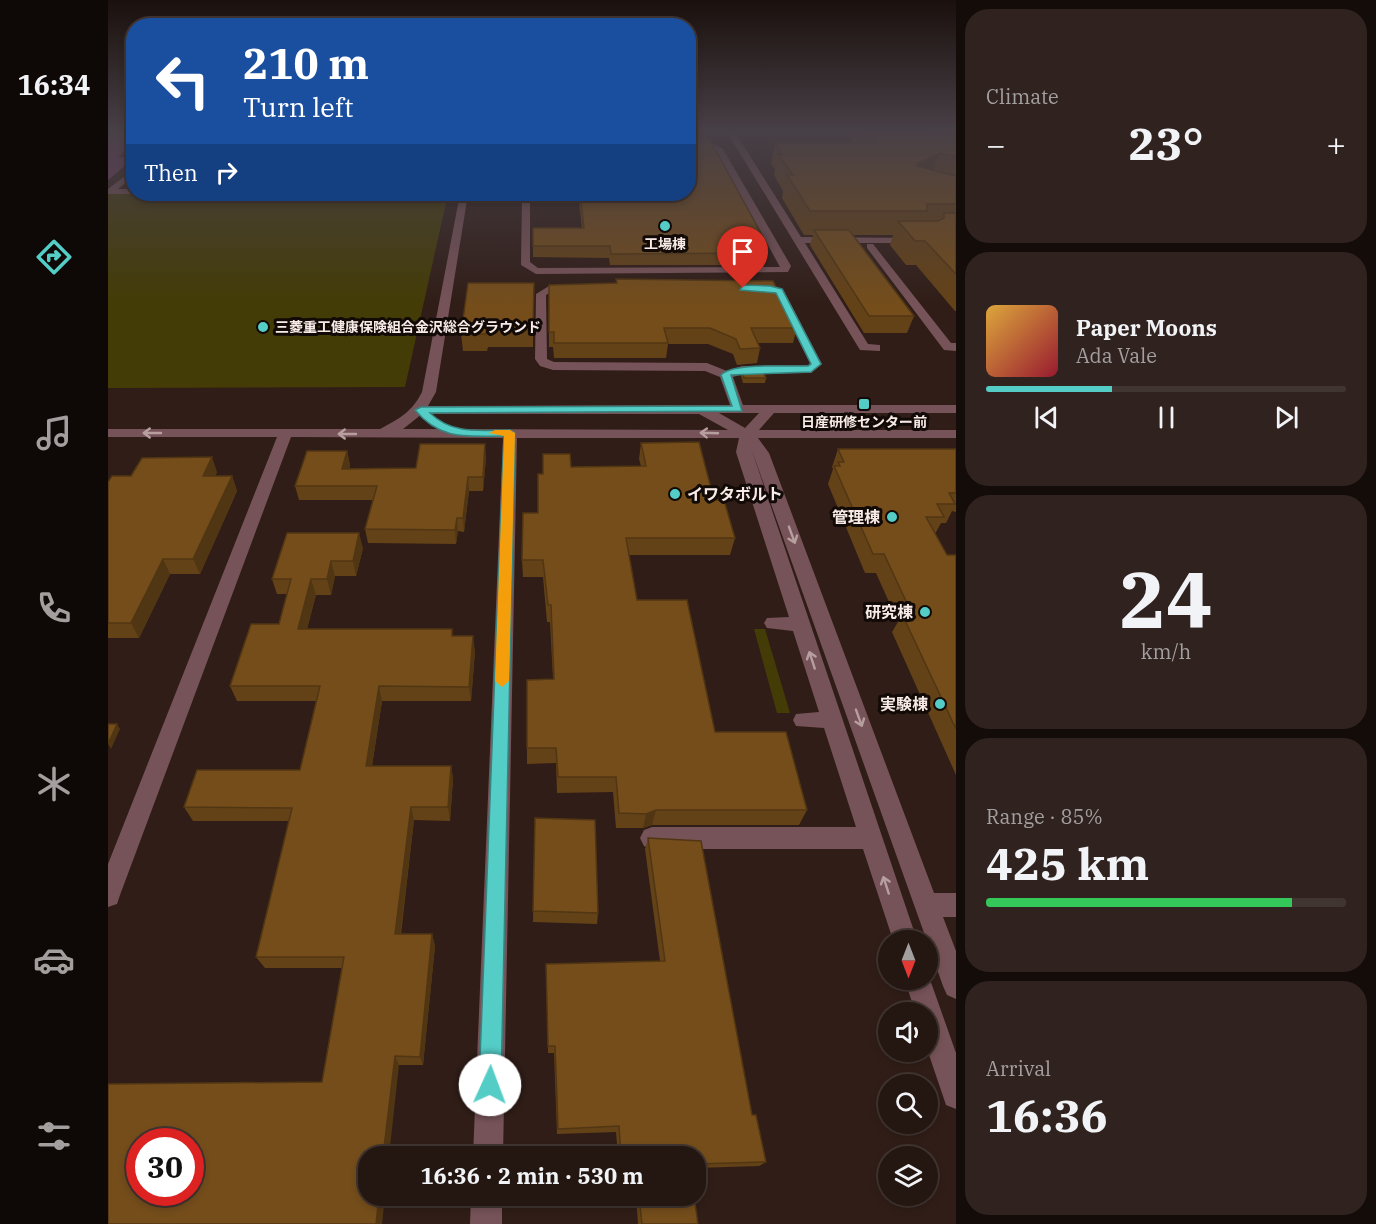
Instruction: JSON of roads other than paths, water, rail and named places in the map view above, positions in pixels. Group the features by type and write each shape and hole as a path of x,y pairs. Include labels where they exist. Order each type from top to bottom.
{"street":[{"path":"113,189 110,192 126,192"},
{"path":"526,201 525,263 536,271 784,270 786,266 741,189"},
{"path":"766,189 864,347 876,348"},
{"path":"456,201 418,392 421,410 437,426 459,433"},
{"path":"376,434 395,428 421,410 429,392 463,201"},
{"path":"798,240 929,240 922,232"},
{"path":"870,246 948,347 956,347"},
{"path":"590,288 554,288 541,294 541,359 544,363 553,366 697,366 714,369 726,375 742,370 811,369 816,364 779,291 770,288 743,288"},
{"path":"726,375 738,409"},
{"path":"421,410 956,408"},
{"path":"701,409 747,434 762,453 956,986"},
{"path":"771,409 747,434 743,452 902,930"},
{"path":"108,433 956,434"},
{"path":"488,1146 510,433"},
{"path":"108,895 285,434"},
{"path":"773,623 800,624"},
{"path":"803,720 832,720"},
{"path":"652,838 871,838"},
{"path":"926,905 956,905"},
{"path":"921,990 956,1095"},
{"path":"486,1224 487,1206"}],"place":[{"name":"工場棟","path":"665,226"},
{"name":"三菱重工健康保険組合金沢総合グラウンド","path":"263,327"},
{"name":"日産研修センター前","path":"864,404"},
{"name":"イワタボルト","path":"675,494"},
{"name":"管理棟","path":"892,517"},
{"name":"研究棟","path":"925,612"},
{"name":"実験棟","path":"940,704"}]}
